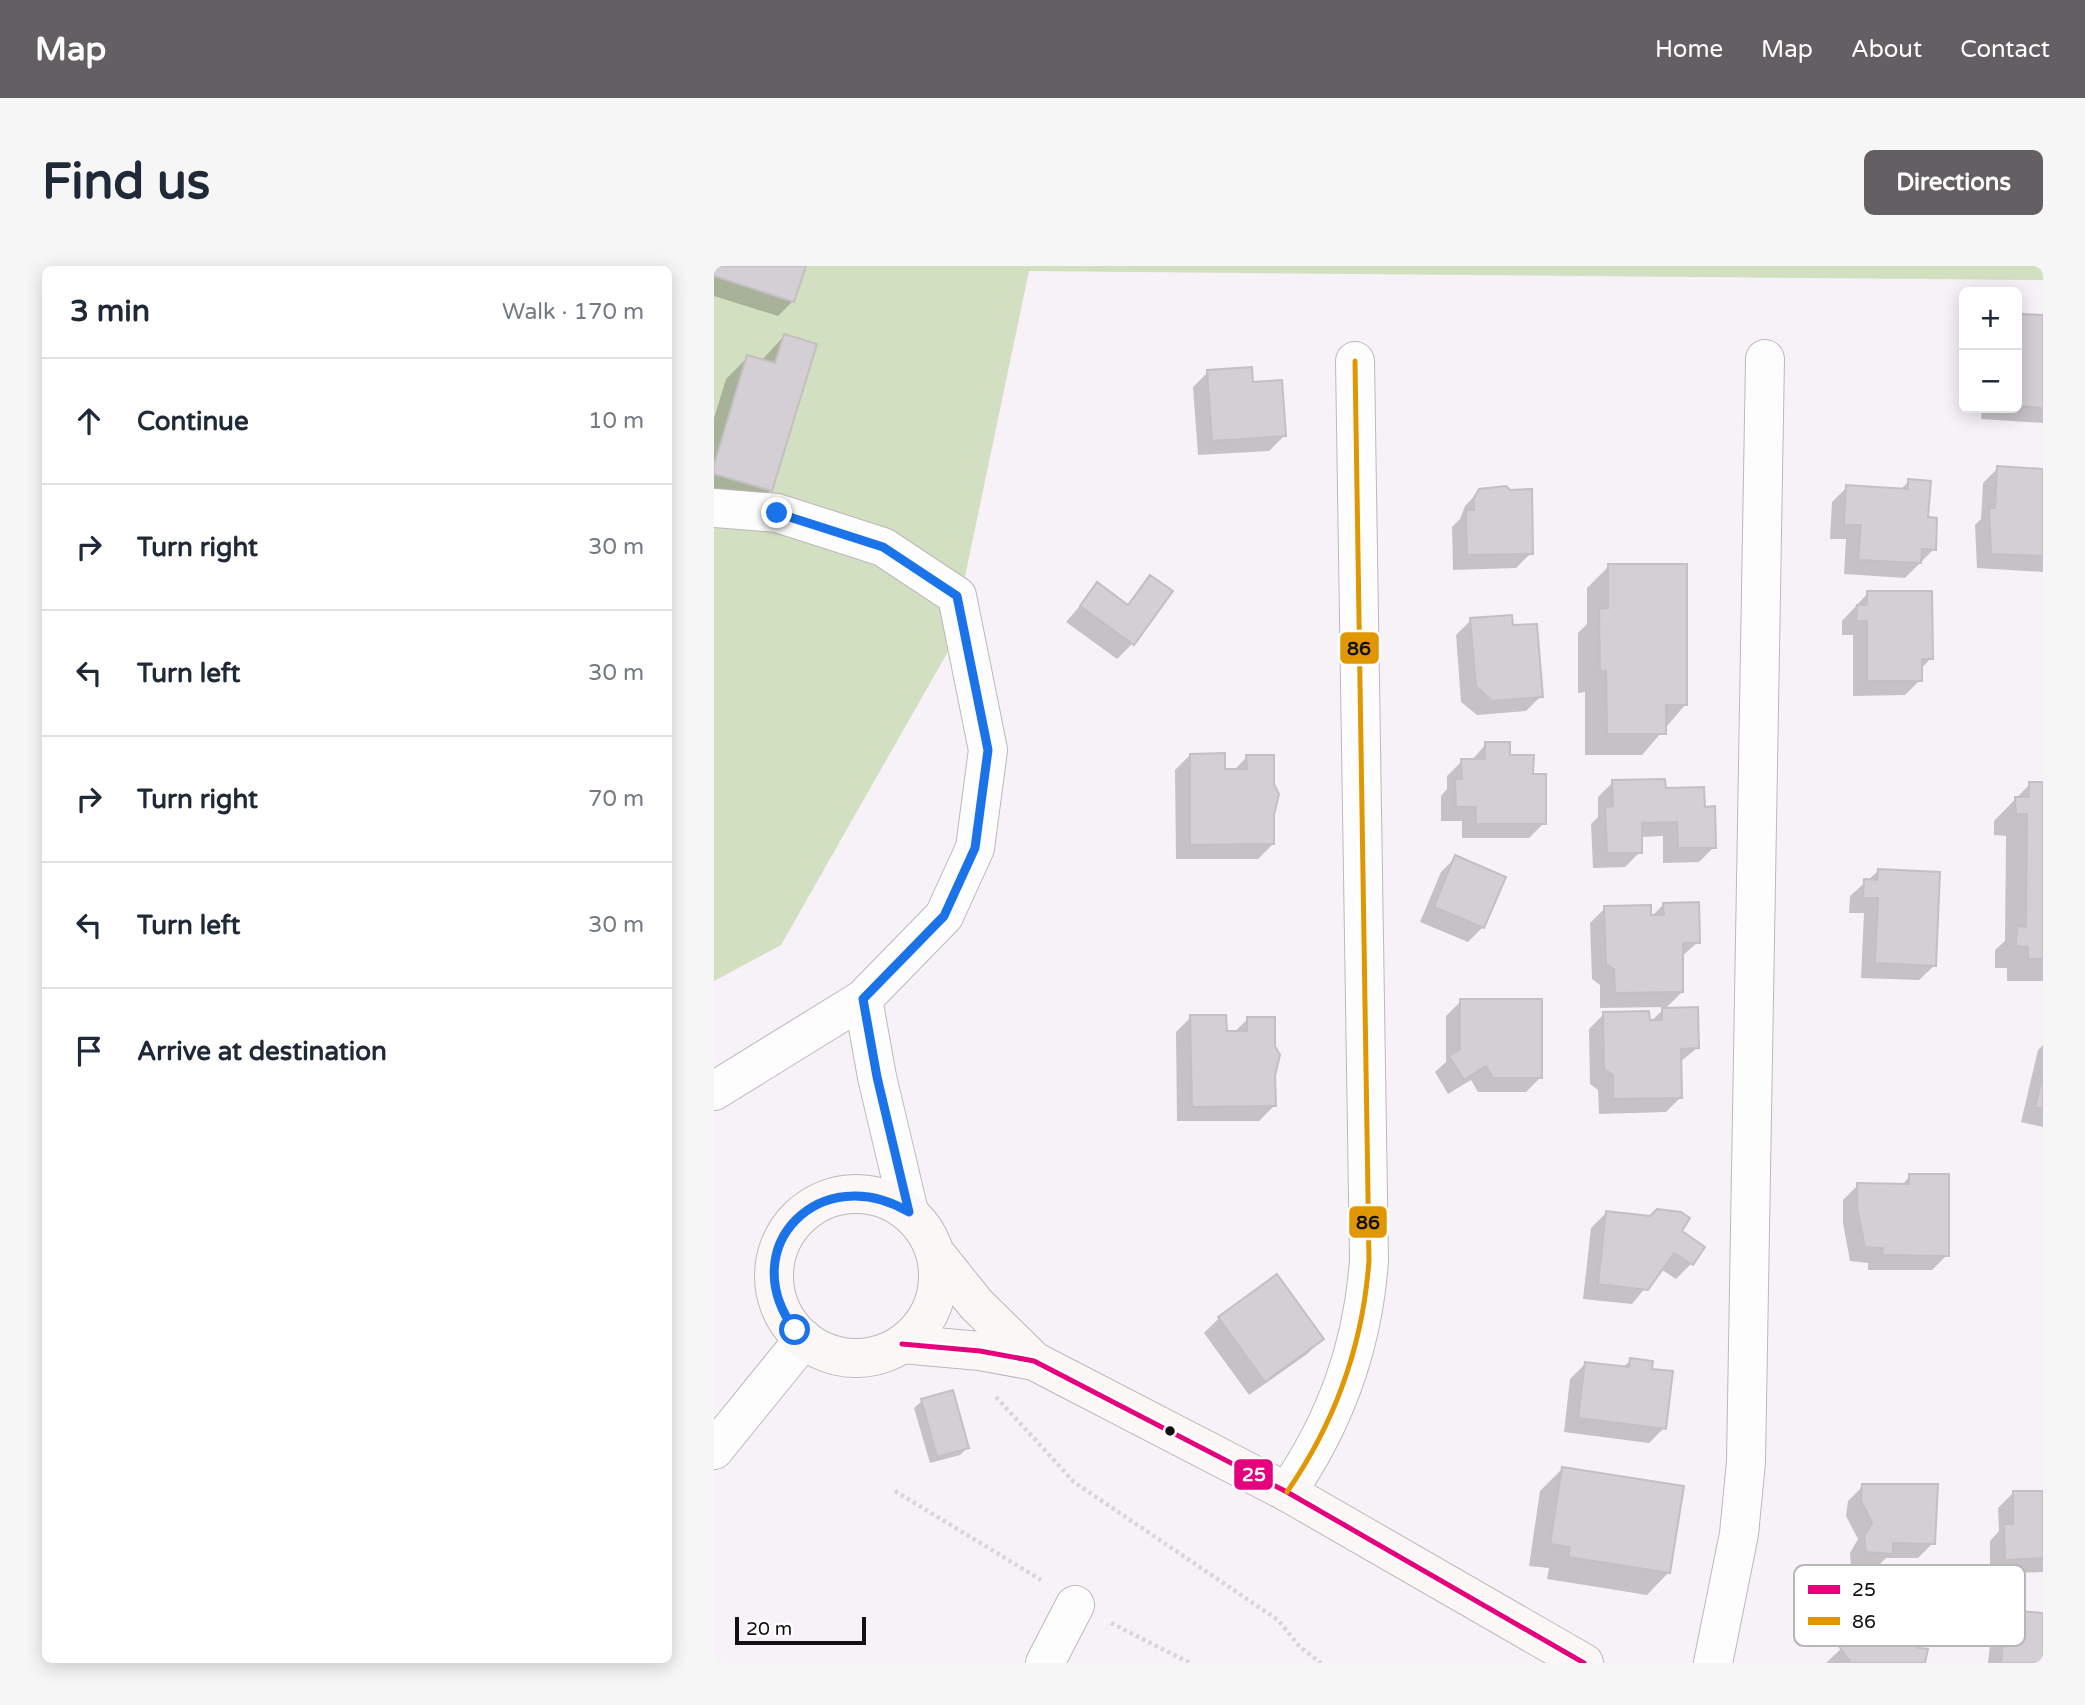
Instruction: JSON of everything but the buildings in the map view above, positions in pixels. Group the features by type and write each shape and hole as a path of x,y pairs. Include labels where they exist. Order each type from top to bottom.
{"street":[{"path":"1713,1663 1737,1545 1746,1462 1765,359"},
{"path":"1287,1492 1323,1435 1346,1380 1363,1321 1369,1260 1355,361"},
{"path":"714,508 777,513 883,547 957,596 988,750 975,848 944,916 863,999 714,1091"},
{"path":"863,999 877,1077 909,1212"},
{"path":"936,1254 939,1279 933,1306 920,1328 901,1345 878,1355 853,1358 826,1352 804,1339 782,1309 774,1285 779,1246 793,1224 822,1201 847,1195 887,1199 909,1212 926,1231 936,1254 976,1304 1034,1361"},
{"path":"714,1450 804,1339"},
{"path":"901,1345 980,1351 1034,1361 1287,1492 1584,1663"},
{"path":"1045,1663 1075,1605"}],"path":[{"path":"987,1387 1074,1482 1278,1620 1300,1647 1321,1663"}],"green space":[{"path":"714,266 2043,266 2043,280 1029,271 950,648 781,945 714,981"}],"transit line":[{"name":"86","path":"1287,1492 1320,1438 1344,1382 1361,1323 1369,1260 1355,361"},
{"name":"25","path":"902,1344 980,1351 1034,1361 1287,1492 1584,1663"}],"route":[{"path":"777,513 883,547 957,596 988,750 975,848 944,916 863,999 877,1077 909,1212 887,1199 874,1196 834,1196 811,1207 793,1224 779,1246 774,1285 782,1309 795,1330"}]}
